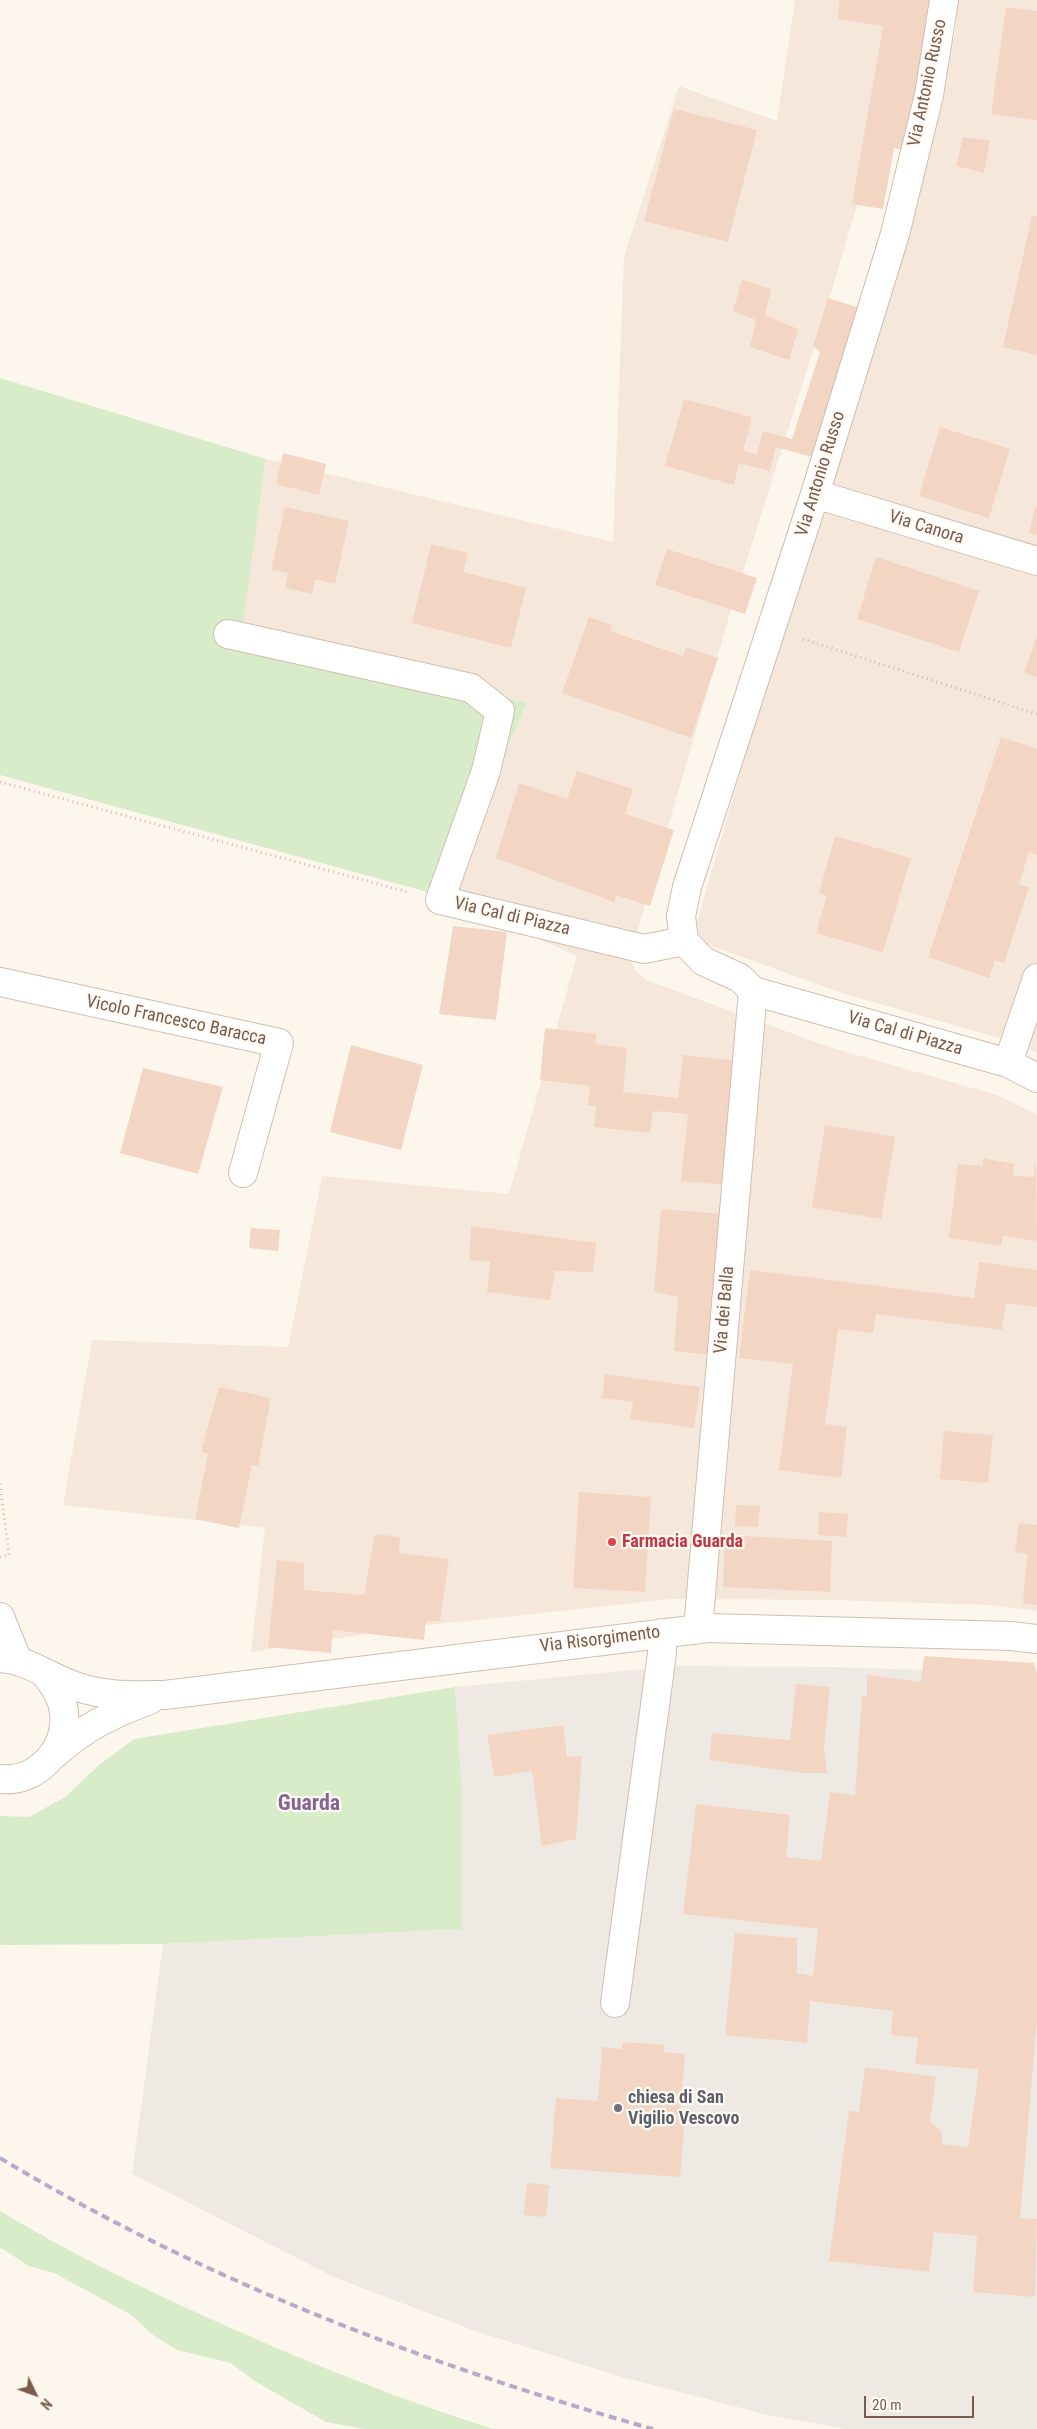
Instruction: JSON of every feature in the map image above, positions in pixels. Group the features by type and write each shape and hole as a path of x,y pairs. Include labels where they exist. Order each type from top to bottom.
{"street":[{"name":"Via Antonio Russo","path":"684,942 680,916 687,886 815,494 894,234 928,95 944,0"},
{"name":"Via Canora","path":"815,494 1037,561"},
{"name":"Via Cal di Piazza","path":"228,634 471,688 500,711 486,771 440,900 644,949 684,942 703,960 740,978 753,991 1008,1063 1037,1078"},
{"path":"1008,1063 1037,978"},
{"name":"Vicolo Francesco Baracca","path":"0,982 278,1043 243,1173"},
{"name":"Via dei Balla","path":"698,1629 753,991"},
{"path":"0,1617 9,1659"},
{"name":"Via Risorgimento","path":"46,1675 78,1688 99,1693 127,1696 165,1695 698,1629 1011,1636 1037,1639"},
{"path":"615,2003 662,1653 662,1633"},
{"name":"Via Risorgimento","path":"9,1659 33,1665 46,1675 59,1691 64,1711 65,1727 61,1740 51,1758"},
{"name":"Via Risorgimento","path":"0,1779 23,1777 44,1765 75,1736 98,1722 165,1695"}],"path":[{"path":"771,629 1037,714"},
{"path":"0,782 440,900"},
{"path":"0,1484 9,1555 0,1557"}],"shaded area":[{"path":"795,0 899,0 874,148 828,303 731,610 630,957 634,969 646,980 829,1047 997,1095 1037,1115 1037,1611 990,1605 834,1600 671,1599 402,1628 251,1652 265,1528 63,1505 92,1340 288,1347 322,1176 509,1194 577,956 442,896 527,703 242,630 266,459 613,542 624,257 679,86 777,121"},
{"path":"955,0 1037,0 1037,1053 1017,1043 845,994 692,939 783,626 881,318 927,162 956,27"},
{"path":"675,1666 832,1667 986,1672 1037,1677 1037,2429 845,2429 768,2415 622,2377 478,2332 336,2278 132,2174 163,1944 462,1929 462,1793 455,1687"}],"green space":[{"path":"0,378 266,459 242,630 527,703 442,896 0,775"},
{"path":"455,1687 462,1793 462,1929 163,1944 0,1945 0,1816 29,1817 65,1797 99,1765 134,1739"},
{"path":"0,2211 110,2271 224,2325 357,2381 493,2429 364,2429 326,2422 253,2380 231,2363 177,2350 153,2335 130,2314 54,2273 28,2266 0,2248"}],"building":[{"path":"840,0 938,0 912,152 894,148 883,209 852,204 883,26 837,19"},
{"path":"1006,7 1037,11 1037,120 991,114"},
{"path":"674,109 757,130 728,242 644,221"},
{"path":"963,137 990,141 984,173 956,166"},
{"path":"1032,215 1037,216 1037,355 1003,347"},
{"path":"742,280 771,289 765,315 798,329 789,360 750,347 756,320 733,311"},
{"path":"828,298 863,309 815,458 776,447 770,471 739,463 734,485 665,466 684,399 752,417 743,451 757,454 763,431 792,439 820,352 813,346"},
{"path":"940,427 1010,449 989,518 919,496"},
{"path":"283,453 326,464 319,495 276,484"},
{"path":"285,507 349,521 335,584 315,579 312,594 285,588 288,573 271,570"},
{"path":"1035,507 1037,507 1037,535 1029,533"},
{"path":"431,544 468,553 463,572 526,588 511,648 412,623"},
{"path":"667,549 757,578 745,614 655,585"},
{"path":"876,557 979,591 959,652 857,619"},
{"path":"589,617 612,625 610,631 683,656 686,647 718,658 691,738 562,693"},
{"path":"1037,636 1037,677 1024,673"},
{"path":"1001,737 1037,749 1037,855 1029,852 1019,884 1029,887 1004,963 995,960 989,978 928,957"},
{"path":"577,771 633,789 625,814 674,830 650,906 616,895 614,902 496,858 519,783 567,799"},
{"path":"835,836 911,858 883,952 816,933 827,896 819,893"},
{"path":"453,926 507,932 496,1020 439,1014"},
{"path":"545,1028 596,1034 596,1044 627,1048 623,1092 678,1098 683,1055 738,1061 725,1185 681,1181 688,1114 653,1111 650,1133 594,1127 596,1106 588,1105 590,1086 540,1080"},
{"path":"351,1045 423,1065 401,1150 330,1132"},
{"path":"143,1068 223,1087 198,1174 120,1153"},
{"path":"825,1125 895,1137 881,1219 812,1207"},
{"path":"1036,1157 1037,1241 1003,1236 1001,1246 949,1238 958,1164 983,1166 983,1158 1014,1164 1013,1176 1034,1177"},
{"path":"661,1209 723,1214 710,1355 674,1351 678,1297 654,1292"},
{"path":"471,1226 596,1243 593,1272 555,1271 550,1300 487,1292 490,1262 469,1260"},
{"path":"251,1228 280,1230 278,1251 249,1248"},
{"path":"979,1262 1037,1270 1037,1307 1006,1303 1002,1330 876,1314 873,1333 838,1329 825,1424 847,1427 841,1478 779,1470 793,1364 739,1358 750,1270 974,1298"},
{"path":"605,1374 700,1387 694,1428 630,1419 633,1402 602,1398"},
{"path":"219,1387 271,1398 258,1466 252,1465 239,1528 195,1519 208,1454 201,1451"},
{"path":"944,1431 993,1435 988,1483 940,1479"},
{"name":"Farmacia Guarda","path":"579,1492 651,1497 645,1592 573,1588"},
{"path":"736,1505 760,1506 758,1527 735,1526"},
{"path":"819,1512 848,1514 846,1537 818,1535"},
{"path":"1019,1523 1037,1525 1037,1605 1023,1603 1027,1554 1015,1552"},
{"path":"375,1534 400,1537 399,1553 449,1559 440,1621 426,1621 424,1640 333,1630 331,1653 268,1647 277,1560 304,1563 304,1590 364,1595"},
{"path":"725,1535 832,1541 830,1592 723,1587"},
{"path":"924,1656 1034,1663 1037,1673 1037,2020 1020,2218 1037,2219 1035,2297 973,2292 977,2236 934,2232 929,2272 829,2261 849,2111 859,2112 865,2067 936,2077 930,2122 942,2134 942,2144 968,2147 979,2069 915,2064 918,2038 891,2035 893,2011 810,2001 807,2043 725,2035 735,1933 797,1938 797,1973 813,1976 818,1929 683,1914 696,1804 790,1815 786,1857 821,1861 830,1792 855,1795 862,1696 867,1697 867,1675 921,1682"},
{"path":"796,1684 830,1687 824,1748 827,1773 802,1773 709,1760 712,1733 790,1740"},
{"path":"563,1725 567,1757 582,1756 576,1839 542,1846 532,1771 494,1777 487,1735"},
{"name":"chiesa di San Vigilio Vescovo","path":"623,2042 665,2045 664,2052 685,2054 680,2114 685,2115 680,2177 550,2168 556,2098 598,2101 602,2047 622,2049"},
{"path":"527,2183 549,2185 546,2217 524,2215"}],"railway":[{"path":"0,2158 77,2202 156,2243 318,2315 484,2377 653,2429"}],"place":[{"name":"Farmacia Guarda","path":"612,1542"},
{"name":"chiesa di San Vigilio Vescovo","path":"618,2108"}],"district":[{"name":"Guarda","path":"309,1804"}]}
